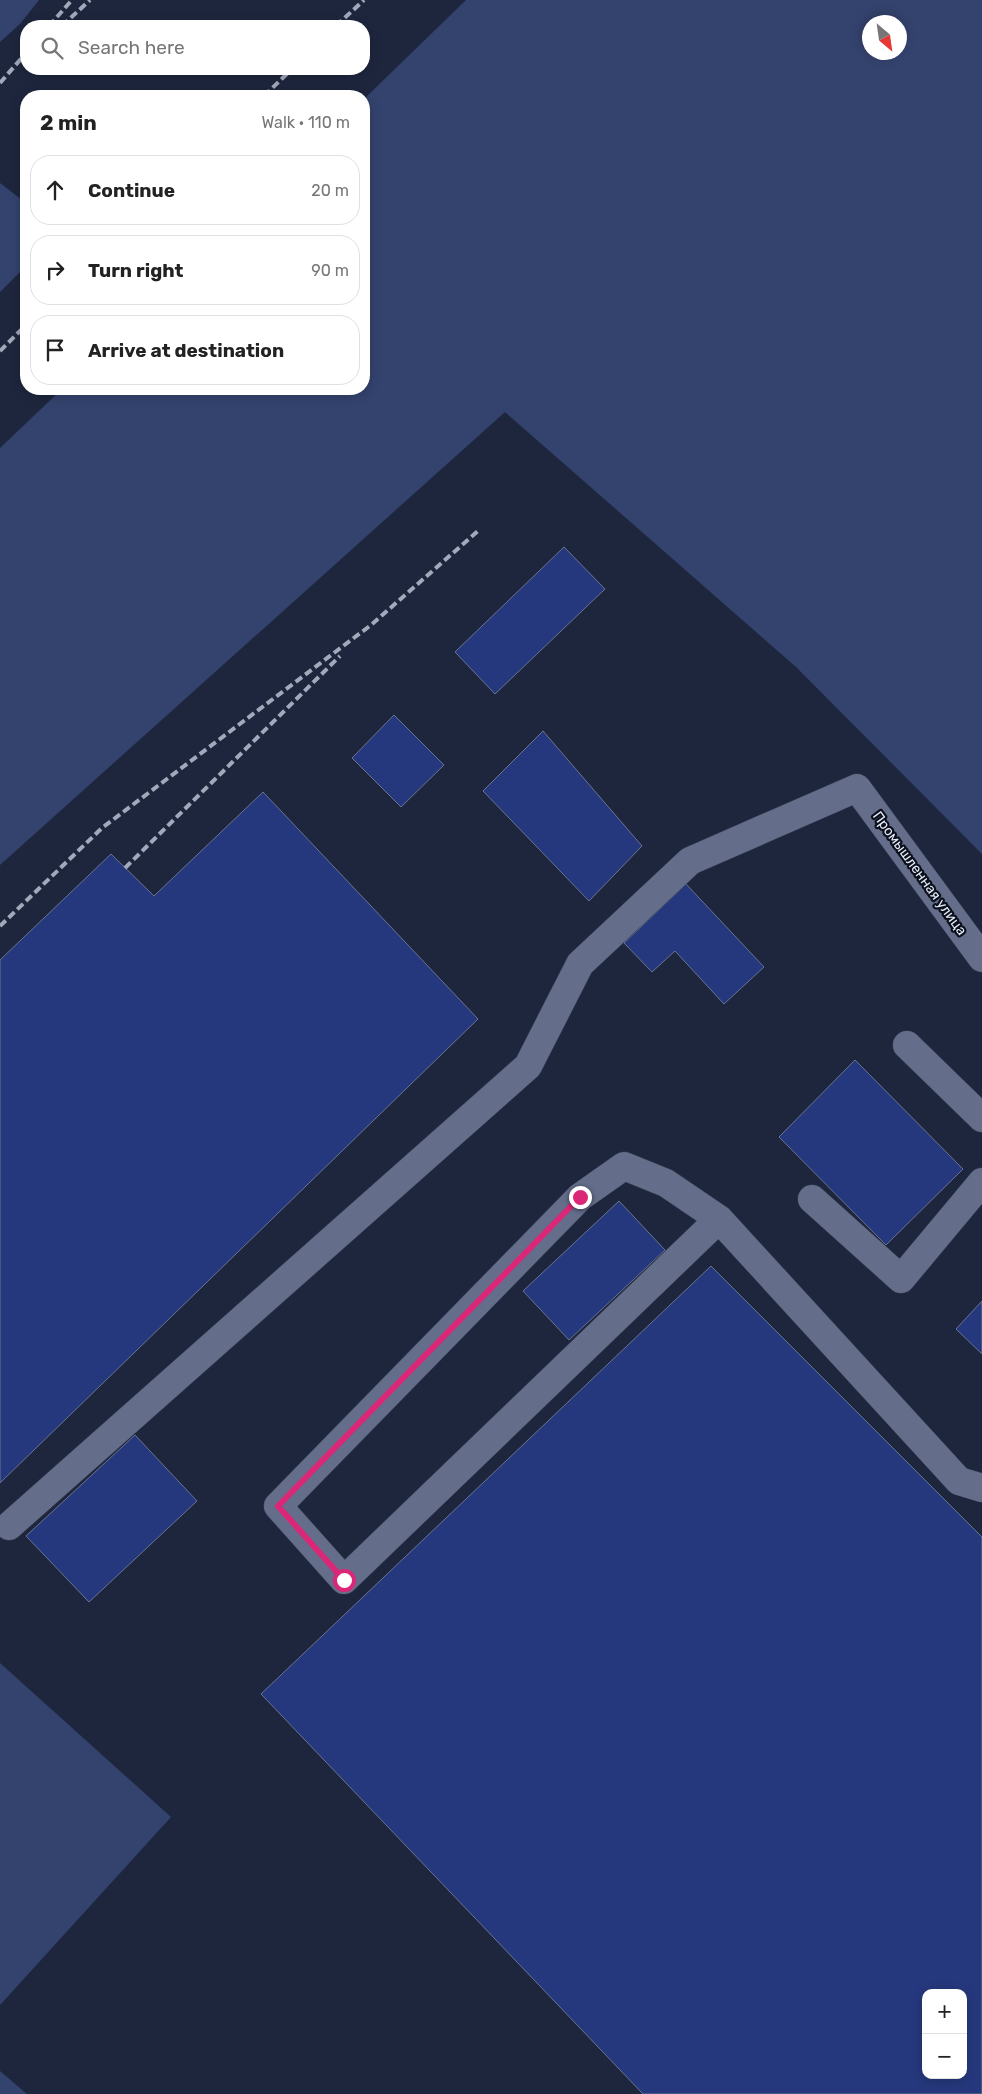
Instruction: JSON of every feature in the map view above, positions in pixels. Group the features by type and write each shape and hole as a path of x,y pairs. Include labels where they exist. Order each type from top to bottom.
{"street":[{"name":"Промышленная улица","path":"9,1526 528,1066 580,964 690,861 857,788 982,958"},
{"path":"907,1045 982,1118"},
{"path":"719,1219 344,1580 278,1506 580,1197 624,1166 666,1184 719,1219 959,1481 982,1488"},
{"path":"812,1199 901,1279 982,1182"}],"shaded area":[{"path":"0,0 39,0 23,20 20,20 20,24 0,42"},
{"path":"466,0 982,0 982,854 796,667 505,412 0,865 0,448 56,395 370,395 370,93"},
{"path":"0,183 20,198 20,272 0,292"},
{"path":"0,1663 171,1817 0,2005"},
{"path":"0,2071 27,2094 0,2094"}],"building":[{"path":"564,547 605,589 495,694 455,652"},
{"path":"394,715 444,765 401,807 352,758"},
{"path":"543,731 642,846 589,901 483,791"},
{"path":"263,792 478,1019 0,1483 0,960 111,854 154,896"},
{"path":"686,884 764,967 724,1004 675,951 652,972 624,943"},
{"path":"855,1060 963,1169 886,1245 779,1137"},
{"path":"619,1201 665,1250 569,1340 523,1291"},
{"path":"711,1266 982,1537 982,2094 643,2094 261,1694"},
{"path":"982,1301 982,1354 956,1329"},
{"path":"135,1435 197,1501 89,1602 26,1536"}],"railway":[{"path":"54,20 72,0"},
{"path":"68,20 90,0"},
{"path":"342,20 364,0"},
{"path":"0,83 20,60"},
{"path":"270,90 286,75"},
{"path":"0,351 20,331"},
{"path":"0,926 102,828 371,625 478,531"},
{"path":"125,868 340,656"}],"route":[{"path":"344,1580 278,1506 580,1197"}]}
